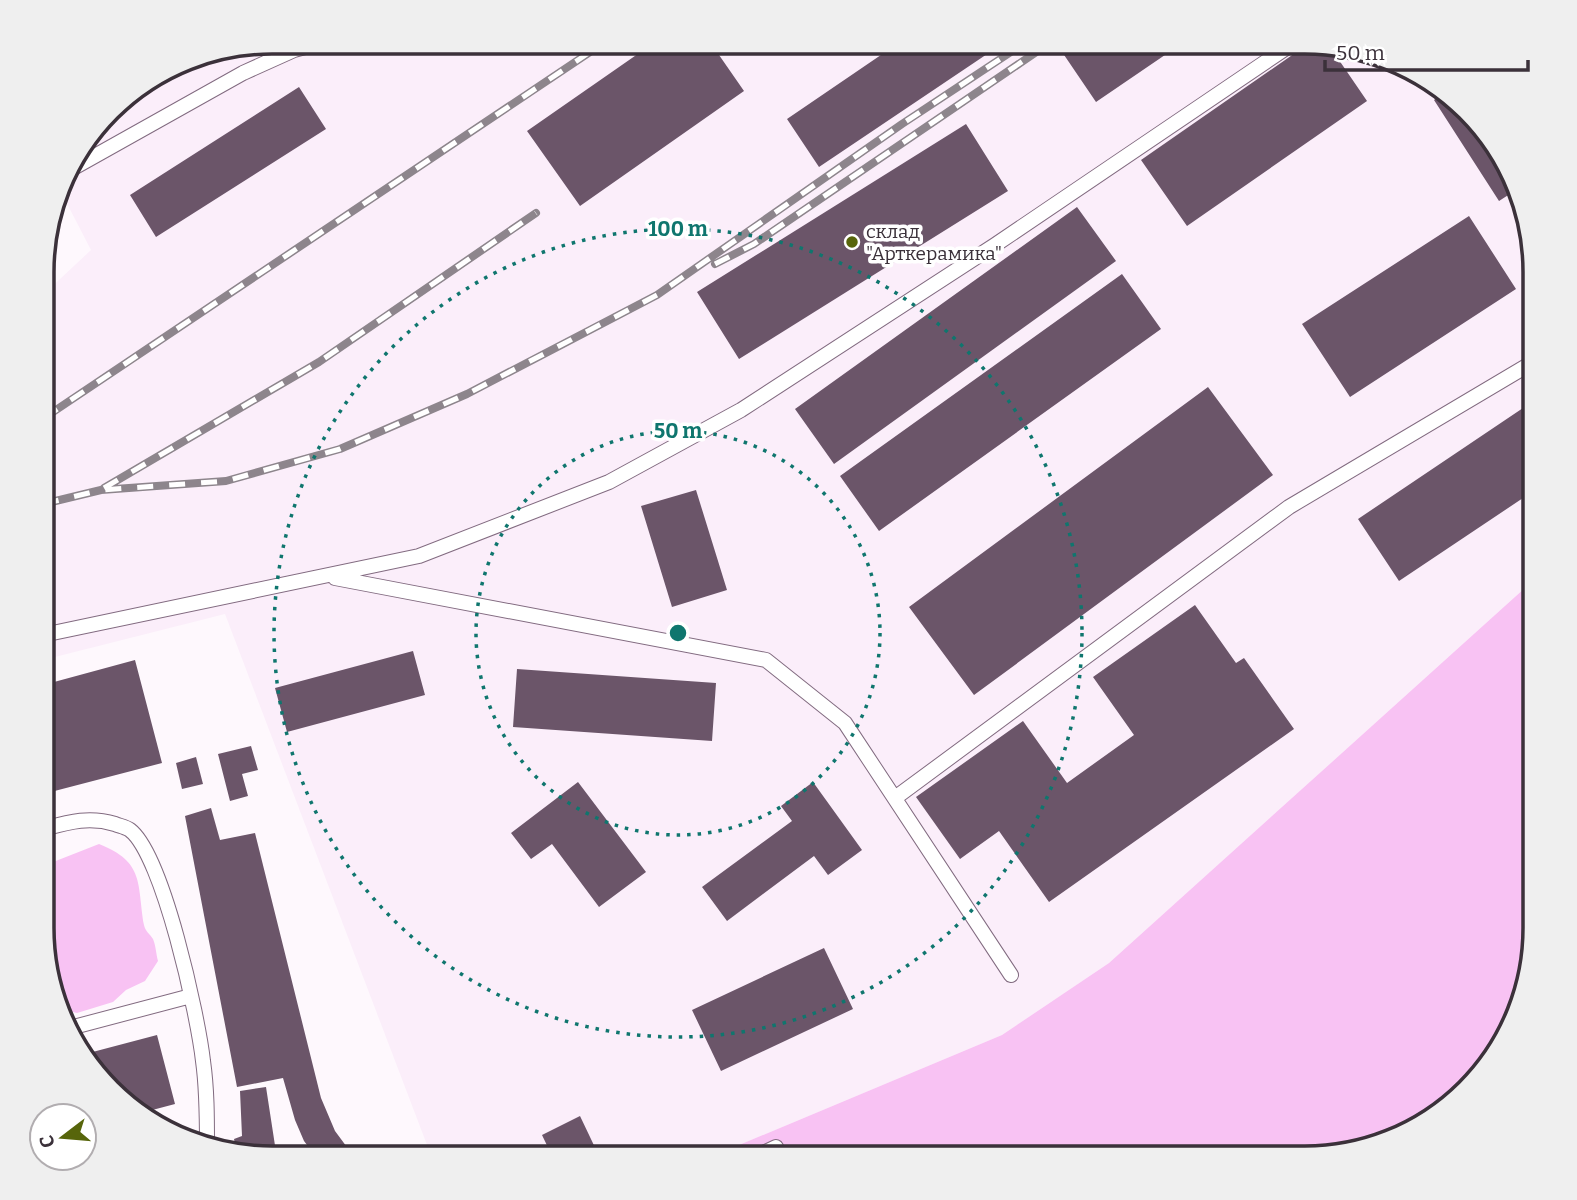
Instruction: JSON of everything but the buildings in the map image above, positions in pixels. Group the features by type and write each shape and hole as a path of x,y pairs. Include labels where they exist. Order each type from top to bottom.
{"lane":[{"path":"83,162 243,73 283,55"},
{"path":"55,633 419,556 609,482 741,410 995,245 1276,55"},
{"path":"895,798 1289,507 1523,368"},
{"path":"326,576 766,660 845,723 1011,975"},
{"path":"55,825 92,818 129,829 142,844 153,866 191,996 204,1061 207,1135"},
{"path":"78,1026 191,996"}],"shaded area":[{"path":"258,55 1319,55 1347,58 1375,66 1414,83 1448,108 1469,129 1494,163 1515,216 1523,273 1523,590 1109,963 1002,1035 738,1145 427,1145 225,614 55,657 54,285 91,250 66,202 91,151 129,108 151,91 189,71 230,58"},
{"path":"1523,590 1522,942 1519,970 1511,998 1494,1037 1469,1071 1437,1101 1414,1117 1388,1129 1347,1142 1304,1146 738,1145 1002,1035 1109,963"},
{"path":"99,844 124,858 136,876 145,927 153,939 158,961 145,981 126,990 113,1002 77,1013 71,1011 58,970 55,942 55,861"}],"railway":[{"path":"54,411 586,55"},
{"path":"54,501 101,490 226,481 340,449 467,394 657,295 902,124 1006,55"},
{"path":"715,264 754,244 1032,55"},
{"path":"104,488 319,362 536,213"}],"place":[{"name":"склад \"Арткерамика\"","path":"852,242"}]}
